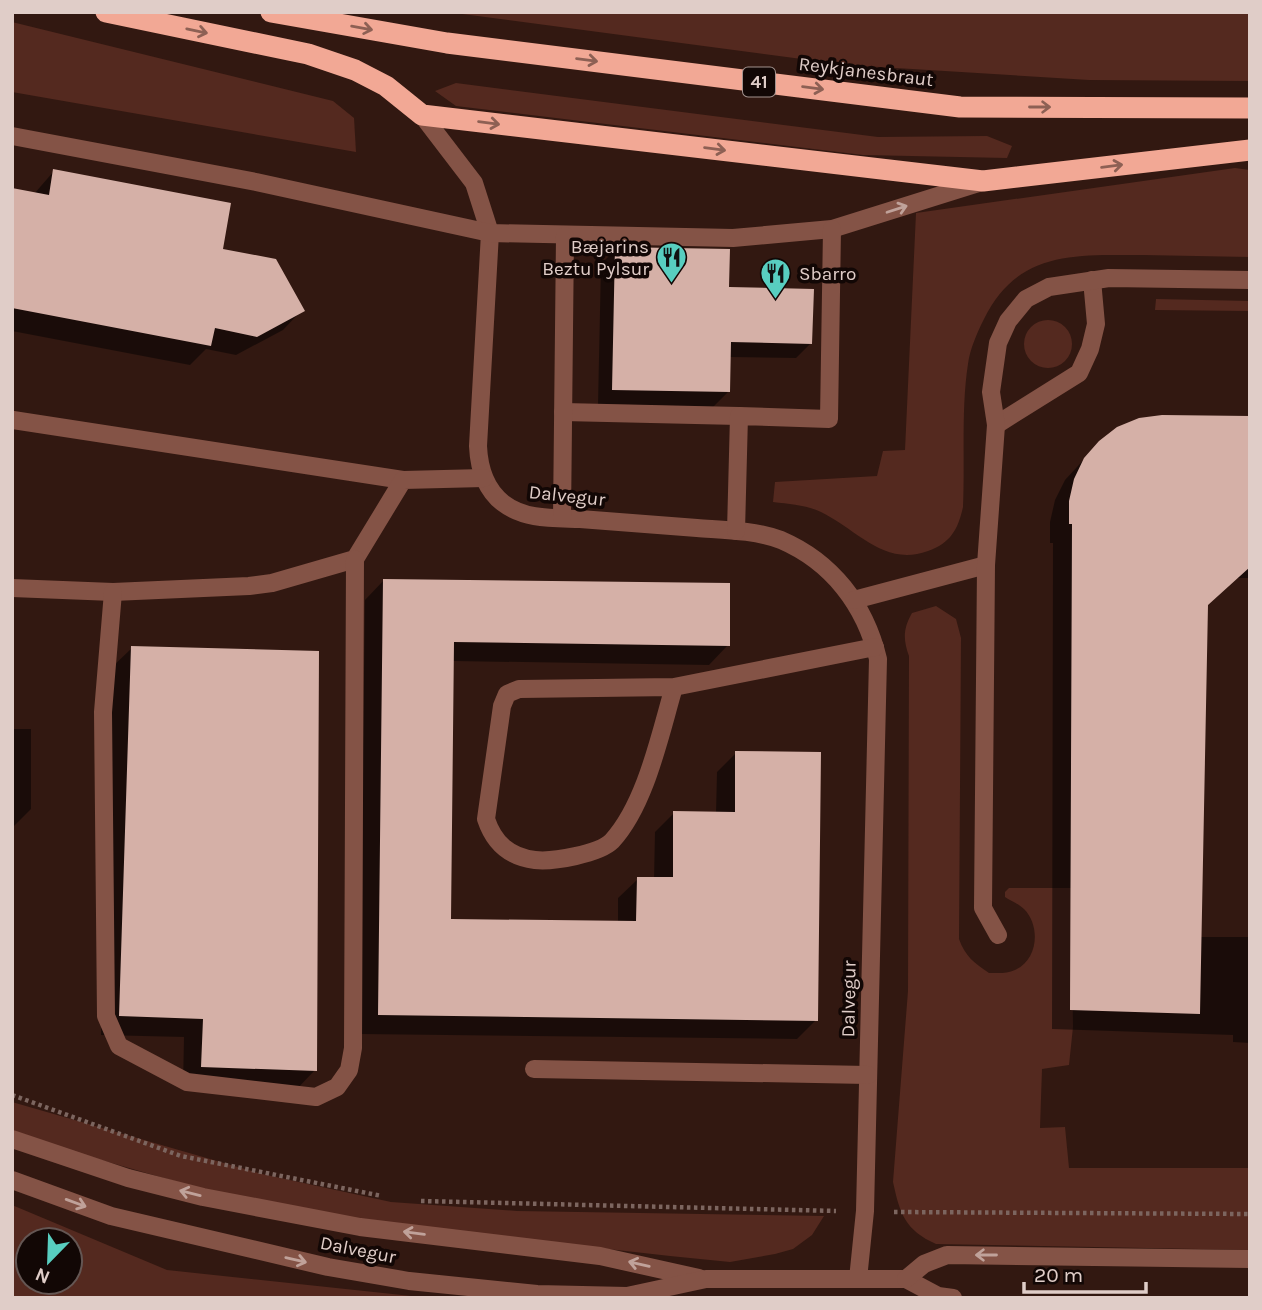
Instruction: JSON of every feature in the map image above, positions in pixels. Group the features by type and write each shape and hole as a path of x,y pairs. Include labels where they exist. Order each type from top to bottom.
{"highway":[{"path":"106,12 308,54 355,70 386,86 422,115 983,181 1250,150"},
{"name":"Reykjanesbraut","path":"271,12 447,43 960,107 1250,108"}],"street":[{"name":"Dalvegur","path":"422,115 474,183 490,233 478,446 484,478 503,503 519,512 562,518 736,530 779,540 822,565 854,600 875,647 878,659 865,1211 858,1279"},
{"path":"12,136 256,182 490,233 733,238 832,229 983,181"},
{"path":"563,412 829,419 832,229"},
{"path":"562,518 565,236"},
{"path":"998,935 983,908 986,565 996,425 991,391 998,343 1008,321 1026,299 1049,287 1092,280 1250,280"},
{"path":"996,425 1079,373 1090,349 1096,324 1092,280"},
{"path":"736,530 739,416"},
{"path":"12,420 403,481 484,478"},
{"path":"113,592 103,712 106,1016 112,1036 119,1046 187,1082 316,1097 337,1087 349,1070 354,1048 355,559 403,481"},
{"path":"12,588 113,592 249,586 323,570 355,559"},
{"path":"854,600 986,565"},
{"path":"674,687 645,783 610,843 581,855 537,860 511,855 492,837 486,819 502,706 507,694 519,689 674,687 875,647"},
{"path":"534,1069 868,1075"},
{"name":"Dalvegur","path":"12,1139 128,1178 204,1197 360,1227 600,1256 706,1279"},
{"name":"Dalvegur","path":"12,1180 111,1216 328,1267 409,1281 537,1294 627,1296 706,1279 906,1279 938,1296 953,1298"},
{"path":"906,1279 924,1264 947,1255 1250,1259"}],"path":[{"path":"12,1095 181,1156 391,1198"},
{"path":"418,1201 865,1211 1250,1214"}],"shaded area":[{"path":"447,12 1250,12 1250,81 1089,80 847,65"},
{"path":"12,22 333,101 354,118 356,152 12,92"},
{"path":"456,83 878,137 987,136 1012,146 1007,158 863,155 456,106 435,91"},
{"path":"1235,168 1250,170 1250,257 1072,257 1031,268 998,296 981,324 969,358 965,399 963,507 956,528 942,544 912,555 898,554 872,544 821,512 804,506 773,502 775,482 877,476 883,451 905,450 916,213"},
{"path":"1156,299 1250,301 1250,311 1155,310"},
{"path":"1048,320 1065,327 1072,344 1065,361 1048,368 1031,361 1024,344 1031,327"},
{"path":"936,606 956,619 961,638 959,939 967,955 989,973 1006,973 1023,965 1032,951 1035,933 1033,924 1022,907 1005,897 1005,892 1009,888 1071,888 1073,1027 1069,1065 1042,1069 1040,1128 1065,1127 1069,1168 1250,1168 1250,1250 936,1244 917,1233 902,1212 893,1182 908,991 909,656 905,634 912,613"},
{"path":"12,1102 262,1174 391,1202 517,1211 824,1216 812,1235 793,1249 730,1262 358,1221 202,1189 49,1145 12,1130"},
{"path":"12,1205 62,1226 14,1226 14,1296 84,1296 84,1235 167,1270 430,1298 12,1298"}],"building":[{"path":"53,169 231,203 223,249 276,259 305,311 257,337 215,328 211,346 12,308 12,188 49,195"},
{"path":"615,247 730,249 729,287 814,289 812,344 731,342 730,392 612,390"},
{"path":"1162,415 1250,416 1250,567 1208,605 1200,1014 1070,1010 1072,524 1069,524 1069,501 1074,479 1084,458 1099,441 1117,427 1139,418"},
{"path":"383,579 730,583 730,646 454,642 451,919 636,921 637,877 673,877 673,811 735,812 735,751 821,752 818,1021 378,1015"},
{"path":"131,646 319,651 317,1071 201,1067 203,1019 119,1016"}],"place":[{"name":"Bæjarins Beztu Pylsur","path":"672,285"},
{"name":"Sbarro","path":"776,301"}]}
